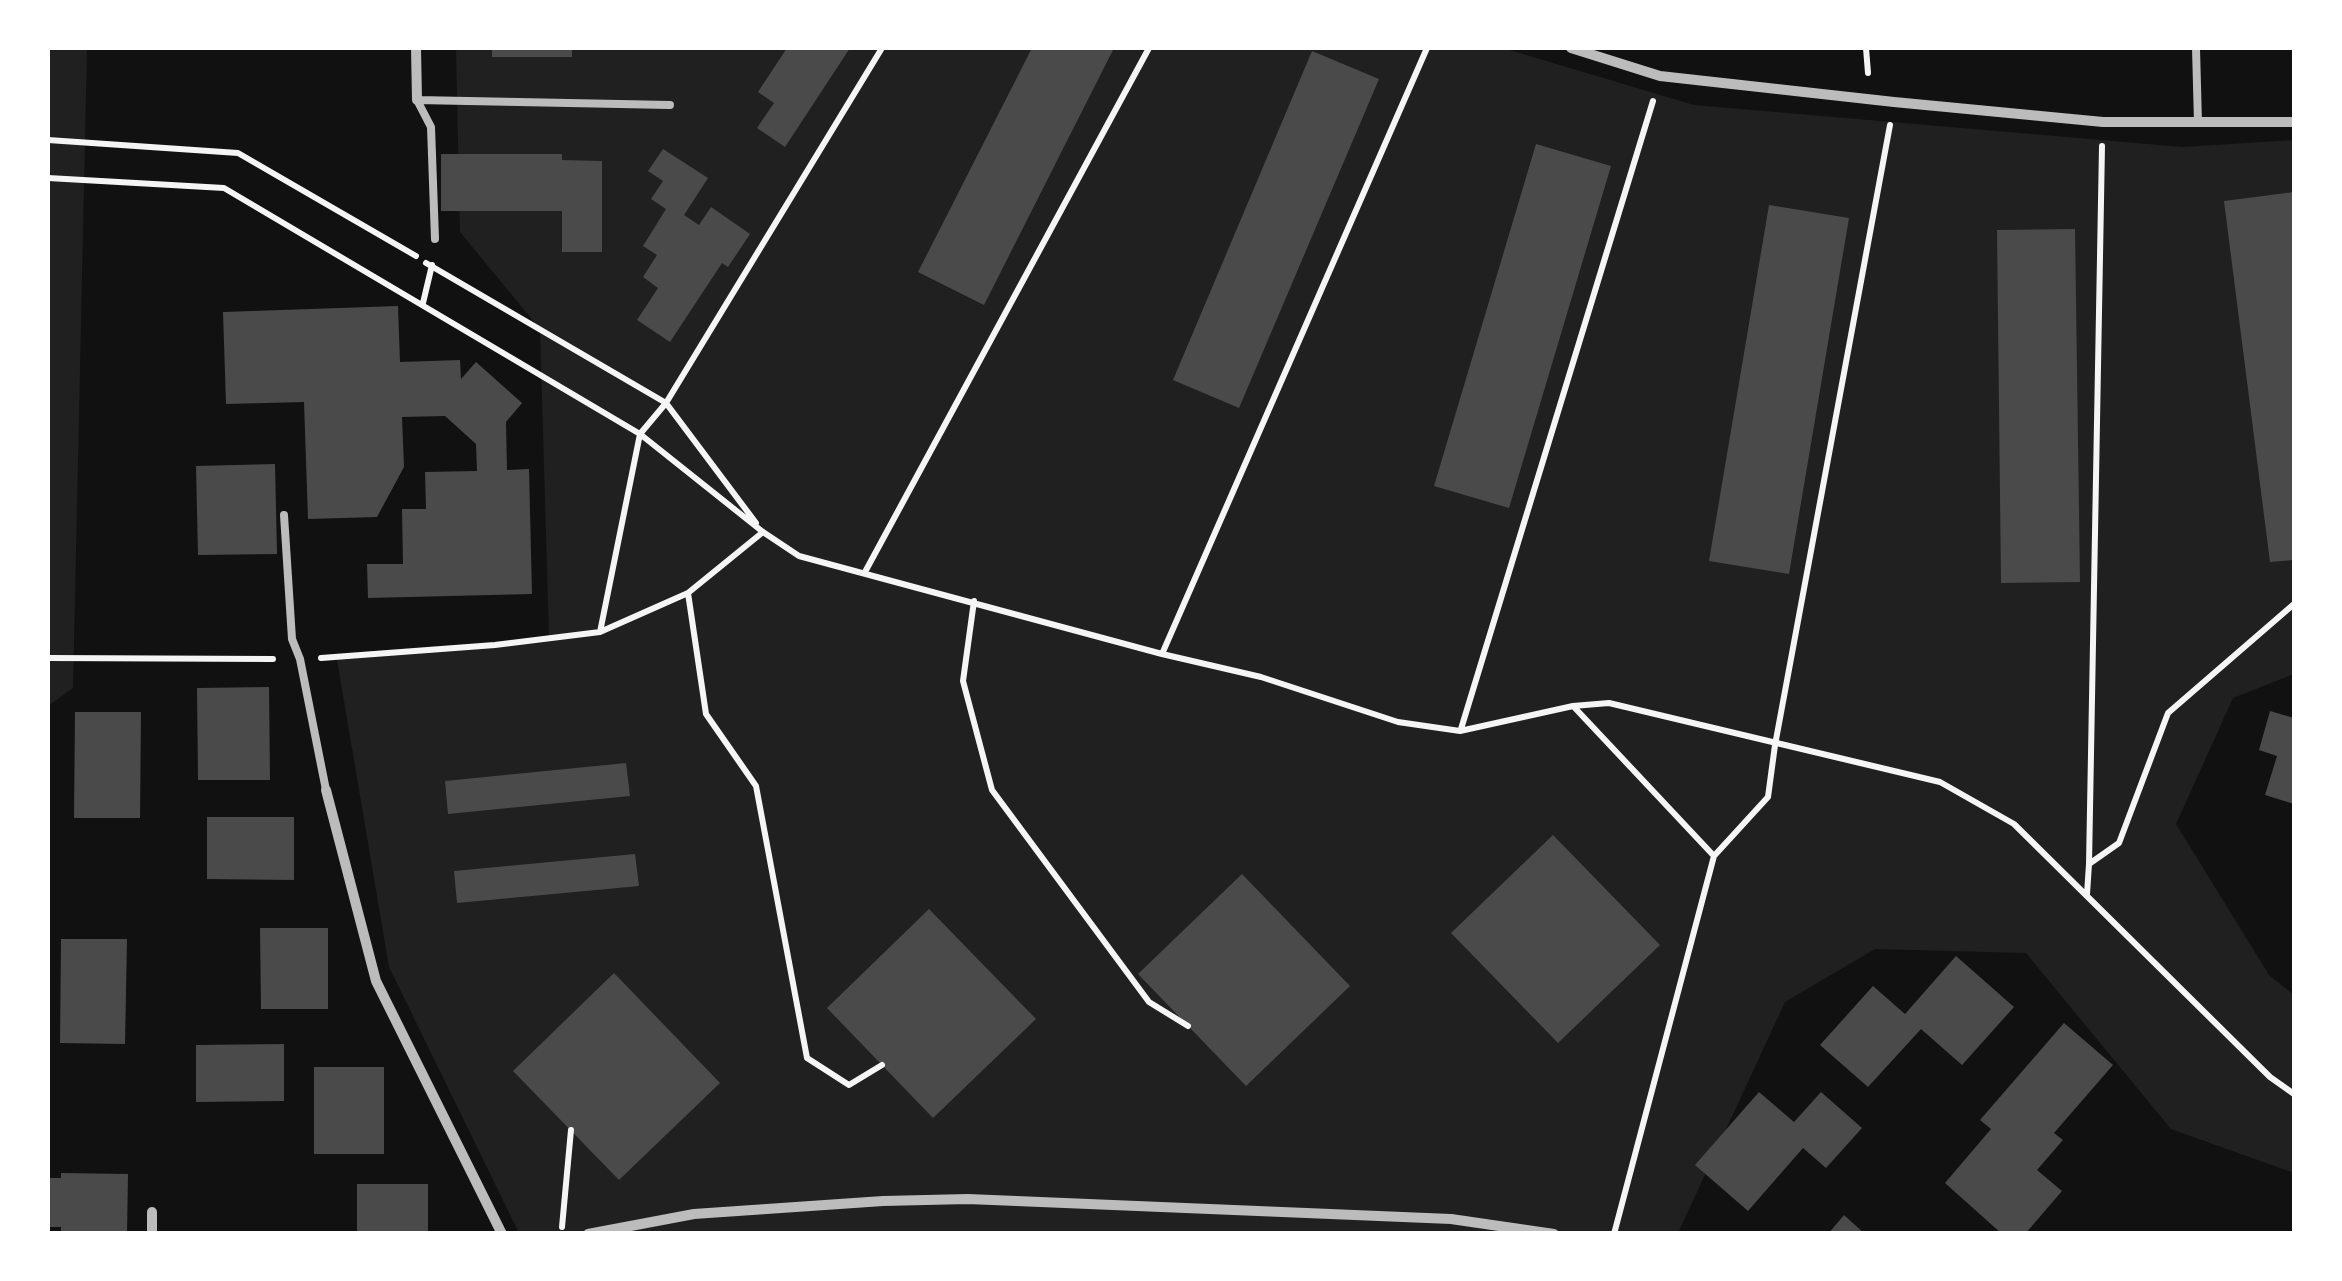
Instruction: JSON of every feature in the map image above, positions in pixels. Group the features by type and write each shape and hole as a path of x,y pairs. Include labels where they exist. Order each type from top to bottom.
{"street":[{"path":"416,48 417,100"},
{"path":"1571,48 1660,76 1894,102 2102,122 2294,122"},
{"path":"326,790 376,980 502,1234"},
{"path":"588,1234 694,1214 883,1200 1451,1219 1554,1234"},
{"path":"152,1212 152,1234"}],"lane":[{"path":"2196,48 2198,124"},
{"path":"435,239 431,127 417,100 670,105"},
{"path":"284,515 292,639 300,659 326,790"}],"path":[{"path":"600,632 640,434 666,403 882,48"},
{"path":"865,572 1150,48"},
{"path":"1162,654 1427,48"},
{"path":"1460,730 1660,76"},
{"path":"1614,1234 1714,856 1768,797 1894,102"},
{"path":"2086,896 2102,122"},
{"path":"48,140 238,154 666,403 763,532"},
{"path":"48,178 224,188 640,434 798,556 1261,677 1398,722 1460,730 1609,702 1940,782 2014,824 2270,1077 2294,1094"},
{"path":"422,303 435,239"},
{"path":"48,658 300,659 600,632 688,593 763,532"},
{"path":"688,593 706,714 756,786 808,1058 849,1085 882,1064"},
{"path":"974,602 962,681 992,790 1148,1002 1188,1026"},
{"path":"2089,864 2119,843 2168,713 2294,604"},
{"path":"1573,706 1714,856"},
{"path":"561,1234 570,1130"}],"shaded area":[{"path":"48,48 87,48 73,688 48,706"},
{"path":"456,48 1503,48 1694,105 2183,147 2294,140 2294,674 2233,698 2176,824 2269,975 2294,995 2294,1173 2171,1129 2026,953 1875,949 1785,1002 1678,1233 519,1233 389,967 336,654 549,637 540,329 460,232"}],"building":[{"path":"492,48 572,48 572,57 492,57"},
{"path":"787,48 850,48 785,147 757,128 774,103 758,92"},
{"path":"1032,48 1114,48 984,305 918,272"},
{"path":"1312,51 1379,79 1239,408 1173,380"},
{"path":"1536,144 1611,166 1509,508 1434,486"},
{"path":"663,149 708,178 684,215 699,225 711,207 750,234 728,267 722,263 670,342 637,320 658,288 643,277 657,255 643,246 666,209 651,199 663,181 648,171"},
{"path":"441,154 562,154 562,160 602,161 602,252 562,252 562,211 441,211"},
{"path":"2294,192 2294,560 2270,562 2224,201"},
{"path":"1769,205 1849,218 1789,574 1709,561"},
{"path":"2075,229 2080,582 2001,583 1997,230"},
{"path":"398,306 400,362 460,360 461,379 476,362 522,403 506,422 507,470 529,469 532,594 368,598 367,564 403,564 402,509 426,509 425,472 477,471 476,444 445,416 402,417 404,467 377,517 308,519 304,402 226,404 223,312"},
{"path":"275,464 277,554 198,555 196,466"},
{"path":"269,687 270,780 198,780 197,688"},
{"path":"2270,711 2294,718 2294,804 2265,795 2277,756 2259,750"},
{"path":"75,712 141,712 140,818 74,818"},
{"path":"626,763 630,796 448,814 445,781"},
{"path":"207,817 294,817 294,880 207,879"},
{"path":"1553,835 1660,945 1558,1043 1451,933"},
{"path":"635,854 639,886 457,903 454,871"},
{"path":"1242,874 1350,986 1246,1086 1138,974"},
{"path":"929,909 1036,1019 933,1118 827,1008"},
{"path":"260,928 328,928 328,1009 261,1009"},
{"path":"61,939 127,939 125,1044 60,1043"},
{"path":"1956,956 2014,1007 1962,1065 1921,1029 1868,1087 1820,1045 1873,986 1905,1014"},
{"path":"614,973 720,1083 619,1180 513,1071"},
{"path":"2064,1023 2113,1065 2054,1133 2063,1140 2037,1170 2062,1191 2025,1234 2002,1234 1945,1183 1991,1129 1980,1120"},
{"path":"284,1044 284,1101 196,1102 196,1045"},
{"path":"314,1067 384,1067 384,1154 314,1154"},
{"path":"1759,1092 1794,1122 1821,1092 1862,1128 1826,1168 1803,1148 1748,1211 1695,1165"},
{"path":"61,1173 128,1174 127,1234 61,1234 61,1227 48,1227 48,1178 61,1178"},
{"path":"357,1184 428,1184 428,1234 357,1234"},
{"path":"1844,1215 1865,1234 1828,1234"}]}
